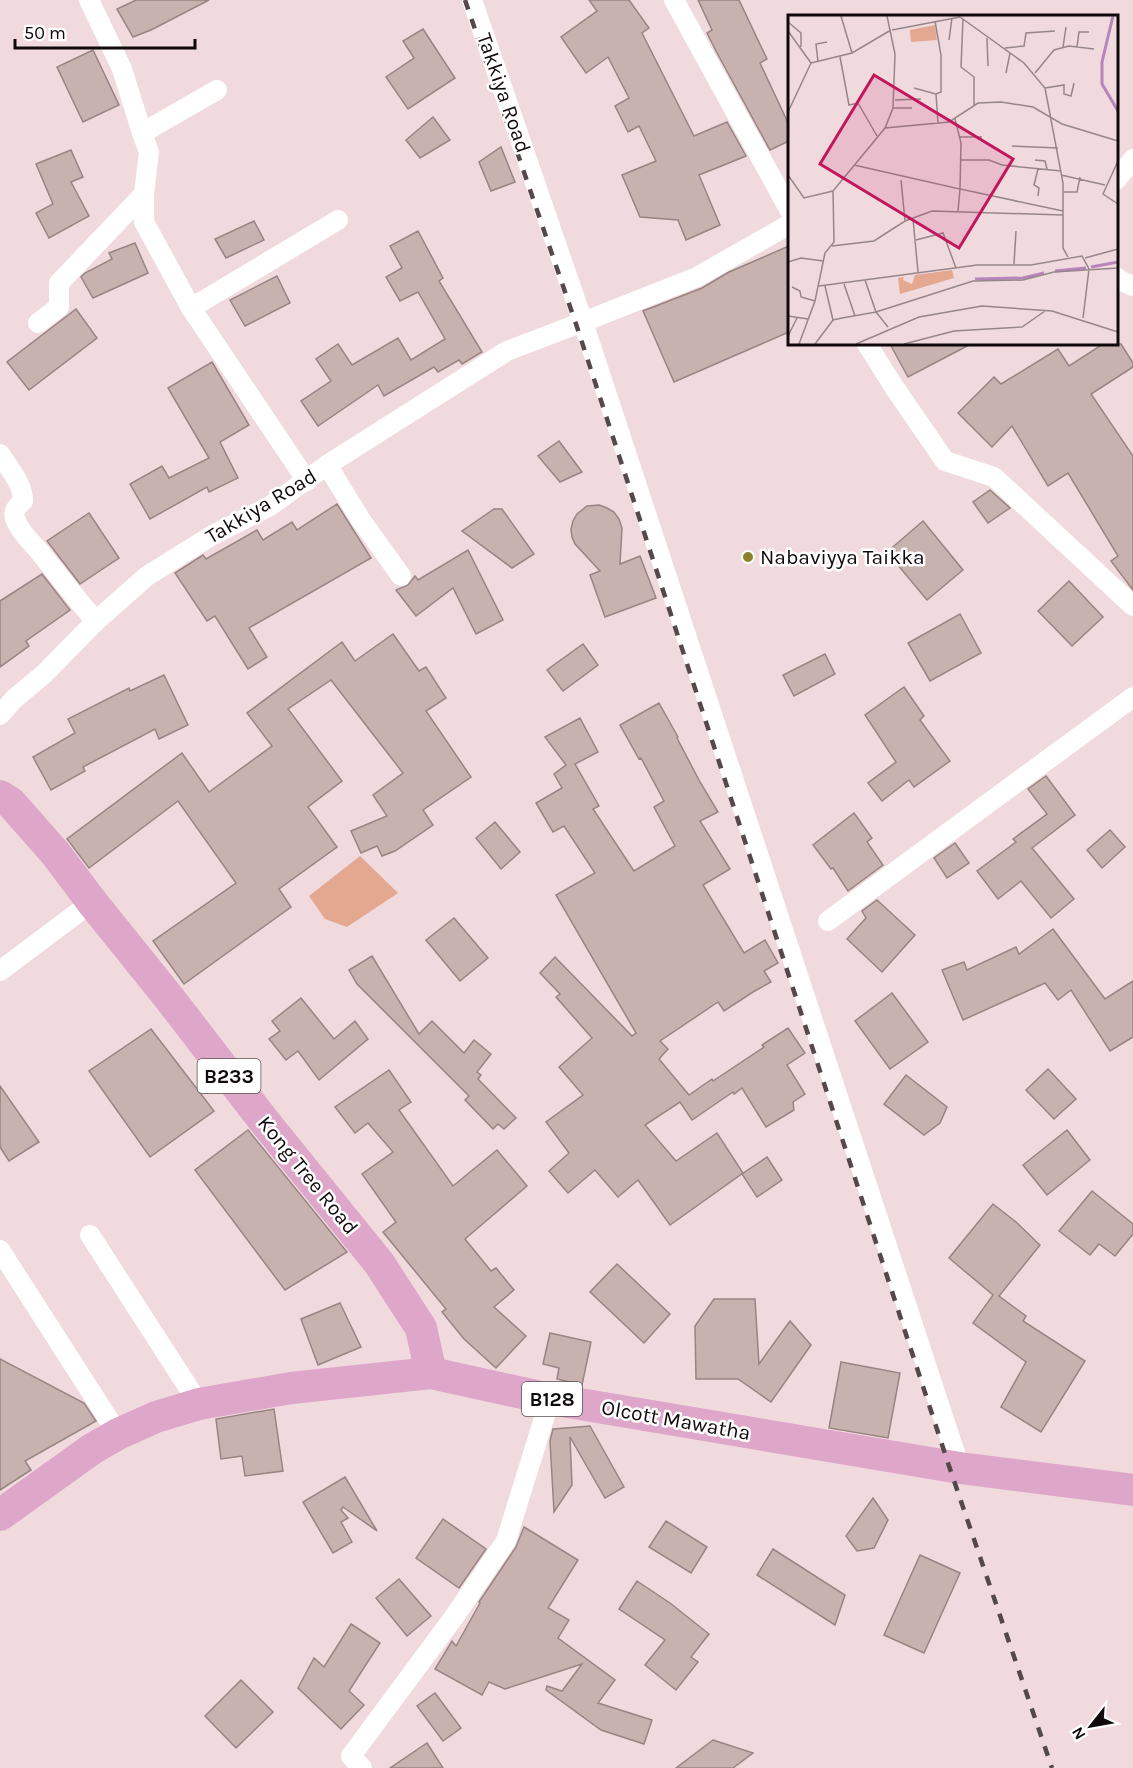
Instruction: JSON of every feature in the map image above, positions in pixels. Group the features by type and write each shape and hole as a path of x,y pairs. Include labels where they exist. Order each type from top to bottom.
{"main road":[{"name":"Kong Tree Road","path":"0,796 11,803 56,854 264,1121 379,1263 421,1328 430,1373"},
{"name":"Olcott Mawatha","path":"0,1515 83,1455 118,1434 156,1417 199,1404 291,1388 430,1373 550,1399 960,1468 1133,1490"}],"street":[{"path":"89,0 122,69 149,152 144,194 144,222 191,308 307,481"},
{"name":"Takkiya Road","path":"472,0 583,322"},
{"path":"674,0 788,209"},
{"path":"142,134 217,90"},
{"path":"1118,178 1133,159"},
{"path":"38,323 59,307 59,283 144,194"},
{"path":"191,308 338,220"},
{"name":"Takkiya Road","path":"0,715 96,621 147,576 211,536 270,506 327,465 507,351 696,277 788,225"},
{"path":"1118,278 1133,286"},
{"path":"583,322 960,1468"},
{"path":"868,345 945,461 994,477 1131,600"},
{"path":"0,454 23,492 23,501 15,507 15,520 24,535 96,621"},
{"path":"327,465 361,520 401,576"},
{"path":"828,921 1133,697"},
{"path":"0,971 92,902"},
{"path":"90,1235 199,1404"},
{"path":"0,1250 118,1434"},
{"path":"362,1768 351,1756 454,1617 506,1540 550,1399"}],"shaded area":[{"path":"360,856 398,893 347,927 325,919 309,896"}],"building":[{"path":"136,0 209,0 133,37 117,9"},
{"path":"589,0 629,0 649,28 642,33 694,136 727,122 746,156 699,175 720,225 686,240 678,220 640,217 622,175 656,161 639,126 628,132 615,106 629,98 608,57 586,73 561,37 597,11"},
{"path":"698,0 739,0 767,59 760,63 788,123 788,141 770,150 707,33 712,30"},
{"path":"423,29 455,78 408,109 386,77 414,58 403,41"},
{"path":"93,50 119,105 83,122 57,67"},
{"path":"433,117 450,140 420,158 406,140"},
{"path":"501,147 515,182 491,191 479,162"},
{"path":"71,150 83,177 71,182 89,216 49,238 36,213 53,204 36,164"},
{"path":"254,221 264,240 226,258 215,239"},
{"path":"418,231 443,278 439,281 482,352 462,364 459,360 438,372 434,367 384,396 378,385 318,426 301,401 331,381 316,359 338,344 352,365 398,338 411,360 445,339 418,292 400,301 386,277 402,268 390,246"},
{"path":"135,243 148,273 93,298 81,277 112,259 109,253"},
{"path":"788,246 788,332 674,382 643,311 702,288 729,272"},
{"path":"277,276 290,303 245,326 230,300"},
{"path":"76,309 97,338 29,390 7,362"},
{"path":"1118,344 1121,344 1133,363 1133,367 1091,394 1133,456 1133,590 1111,561 1118,556 1068,473 1048,486 1012,426 992,447 958,413 994,377 1001,384 1058,349 1069,366 1101,345"},
{"path":"891,345 969,345 908,377"},
{"path":"212,362 249,425 220,442 238,478 209,492 207,487 150,519 130,484 162,466 169,478 209,458 168,388"},
{"path":"559,441 582,472 560,482 538,456"},
{"path":"990,490 1010,508 988,523 973,502"},
{"path":"337,504 371,558 249,628 267,657 248,669 215,616 207,621 175,573 203,555 206,559 257,530 263,540 292,522 297,530"},
{"path":"599,505 614,512 619,519 622,528 620,564 640,556 656,598 605,617 590,575 600,571 575,544 571,529 577,514 587,506"},
{"path":"494,509 502,509 534,554 512,568 462,531"},
{"path":"89,513 119,558 80,584 47,541"},
{"path":"923,521 963,570 927,600 887,552"},
{"path":"468,550 503,620 476,634 453,588 416,616 396,590 408,585 415,576 418,580"},
{"path":"42,574 70,610 26,641 29,646 0,667 0,601"},
{"path":"1069,581 1103,617 1072,646 1038,611"},
{"path":"960,614 981,653 930,681 908,643"},
{"path":"393,634 419,671 426,667 446,698 426,711 471,777 423,810 433,825 395,851 382,856 377,846 361,853 351,831 387,816 373,795 403,773 331,680 288,709 342,781 308,807 337,847 279,889 291,907 184,984 153,941 236,883 178,801 89,868 67,839 182,753 209,792 272,746 247,713 342,642 355,661"},
{"path":"583,644 598,665 563,691 547,670"},
{"path":"825,654 835,674 794,696 783,675"},
{"path":"164,675 188,725 159,739 155,729 83,767 85,771 51,790 33,757 75,733 68,719 129,688 130,691"},
{"path":"904,687 924,716 920,720 950,761 914,787 909,780 882,801 868,783 896,762 865,715"},
{"path":"659,703 718,812 700,821 730,869 703,885 744,953 765,940 778,963 764,971 771,982 724,1011 718,1002 660,1041 668,1049 659,1059 689,1095 764,1047 762,1045 788,1028 805,1053 787,1065 805,1094 793,1102 794,1110 766,1127 742,1088 692,1120 680,1102 645,1125 676,1161 717,1133 743,1173 670,1225 638,1180 618,1197 595,1170 568,1193 549,1171 569,1153 546,1122 583,1095 559,1067 592,1038 556,997 560,994 540,973 555,957 632,1036 636,1033 556,895 595,873 564,826 553,832 536,803 562,788 554,774 566,765 545,737 580,718 598,752 575,764 599,806 593,809 634,871 675,846 654,807 664,801 620,725"},
{"path":"1046,776 1075,815 1032,848 1074,899 1051,918 1021,881 998,899 977,871 1016,842 1013,839 1047,814 1028,789"},
{"path":"854,813 872,838 867,842 883,865 848,891 833,868 831,869 813,845"},
{"path":"495,822 520,852 501,869 476,838"},
{"path":"1110,830 1125,847 1102,868 1087,850"},
{"path":"955,843 969,863 947,878 934,858"},
{"path":"877,900 915,935 882,972 847,939 866,918 862,911"},
{"path":"454,918 488,958 460,981 426,940"},
{"path":"1053,929 1105,999 1133,981 1133,1037 1110,1051 1071,990 1058,1000 1045,983 963,1020 942,970 964,962 967,970 1016,947 1019,954"},
{"path":"372,956 419,1034 432,1021 464,1053 474,1040 491,1054 477,1072 481,1075 478,1079 516,1118 504,1129 498,1124 493,1129 465,1100 469,1096 357,984 349,970"},
{"path":"892,993 928,1042 890,1069 855,1021"},
{"path":"301,998 334,1039 355,1021 368,1039 319,1080 298,1051 286,1060 269,1039 280,1031 272,1021"},
{"path":"151,1029 214,1111 150,1157 89,1071"},
{"path":"1048,1069 1076,1099 1054,1119 1026,1090"},
{"path":"389,1070 411,1102 399,1110 453,1186 497,1150 527,1186 465,1239 491,1271 496,1268 514,1290 494,1307 526,1336 496,1368 464,1339 442,1312 446,1309 383,1232 396,1222 362,1174 393,1152 368,1123 355,1133 335,1107"},
{"path":"906,1075 947,1107 940,1123 924,1135 884,1104"},
{"path":"0,1086 39,1142 9,1161 0,1147"},
{"path":"248,1130 347,1252 285,1290 195,1170"},
{"path":"1067,1130 1090,1160 1047,1195 1023,1165"},
{"path":"767,1157 782,1180 757,1197 742,1174"},
{"path":"1092,1191 1133,1224 1133,1234 1115,1256 1099,1244 1090,1255 1059,1231"},
{"path":"993,1204 1040,1245 999,1296 1026,1316 1023,1321 1085,1361 1041,1432 1001,1407 1026,1362 973,1323 993,1295 949,1258"},
{"path":"617,1264 670,1314 644,1343 590,1292"},
{"path":"714,1299 755,1299 759,1364 790,1321 811,1345 771,1402 738,1379 696,1379 695,1326"},
{"path":"340,1303 361,1347 318,1365 301,1319"},
{"path":"550,1333 591,1342 582,1385 557,1379 559,1368 543,1364"},
{"path":"0,1359 84,1403 96,1421 25,1461 31,1470 0,1490"},
{"path":"841,1362 900,1373 888,1438 829,1428"},
{"path":"274,1409 283,1471 245,1476 242,1456 221,1459 216,1419"},
{"path":"590,1426 624,1487 605,1498 570,1437 572,1485 554,1512 550,1441 553,1429"},
{"path":"345,1477 377,1531 343,1507 341,1510 348,1518 341,1522 352,1542 333,1553 303,1502"},
{"path":"873,1498 888,1520 874,1548 857,1551 846,1536"},
{"path":"443,1519 486,1549 459,1588 416,1558"},
{"path":"666,1521 707,1547 691,1573 649,1547"},
{"path":"524,1527 578,1560 548,1608 569,1620 558,1638 615,1680 598,1703 652,1720 644,1744 601,1730 546,1690 547,1686 562,1691 582,1664 505,1689 489,1682 482,1695 435,1669 452,1641 456,1646 479,1602 516,1547"},
{"path":"773,1549 845,1595 835,1625 757,1575"},
{"path":"920,1555 960,1573 924,1653 884,1635"},
{"path":"399,1579 431,1616 407,1636 376,1598"},
{"path":"637,1581 670,1603 709,1634 691,1657 698,1662 676,1690 645,1665 665,1640 619,1609"},
{"path":"351,1624 380,1643 349,1691 364,1705 341,1729 298,1688 314,1658 324,1667"},
{"path":"241,1680 273,1712 236,1748 205,1716"},
{"path":"435,1693 461,1728 443,1741 417,1706"},
{"path":"713,1740 753,1753 733,1768 676,1768"},
{"path":"427,1743 443,1768 390,1768"}],"railway":[{"path":"465,0 576,324 949,1466 1052,1768"}],"place":[{"name":"Nabaviyya Taikka","path":"748,557"}]}
